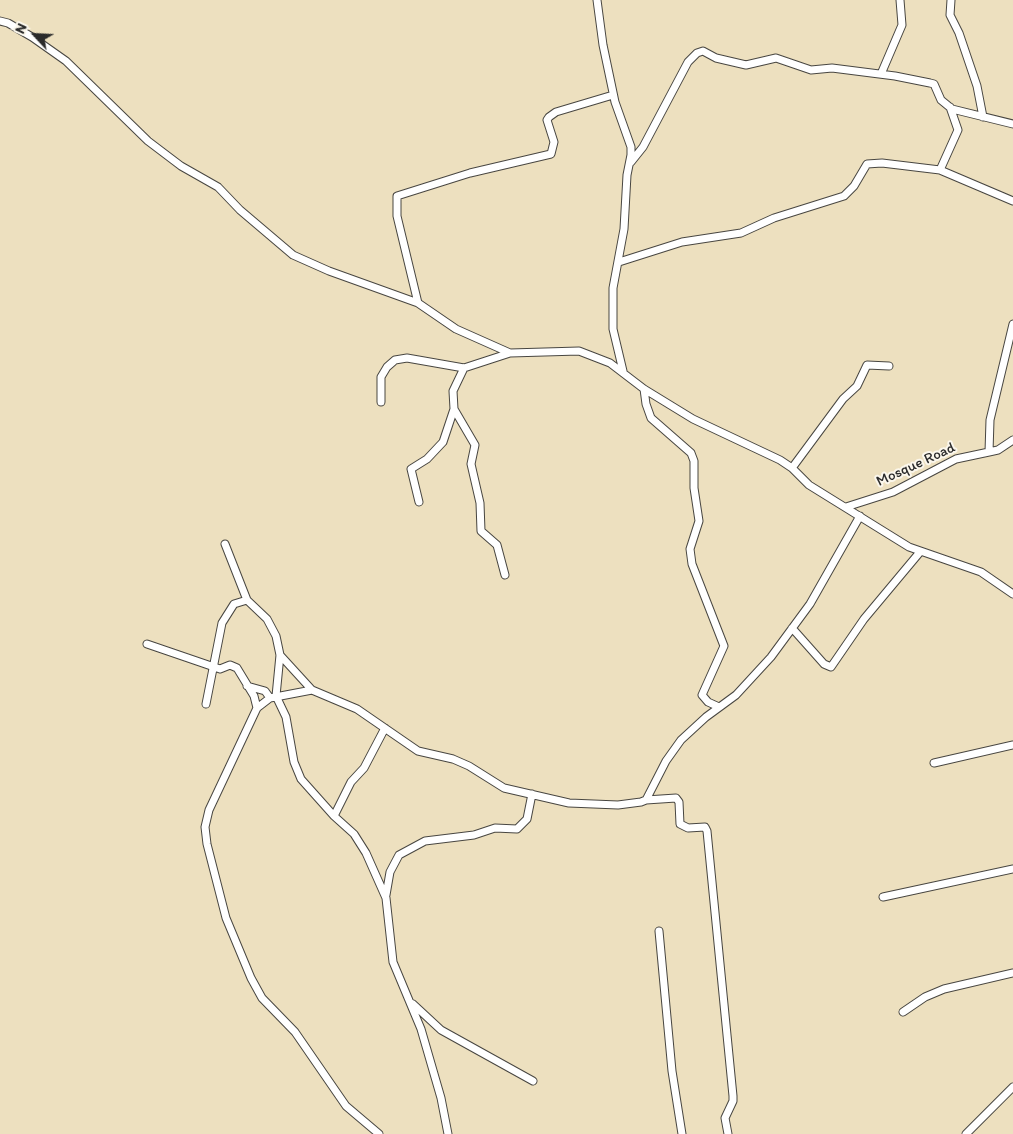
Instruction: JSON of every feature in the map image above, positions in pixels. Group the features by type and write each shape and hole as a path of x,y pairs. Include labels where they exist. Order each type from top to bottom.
{"street":[{"path":"598,0 603,45 613,95 631,146 631,162 627,175 624,229 613,288 612,313 623,371"},
{"path":"881,74 902,25 900,0"},
{"path":"951,0 950,15 959,33 977,86 984,117"},
{"path":"0,21 8,23 32,36 66,61 148,140 181,166 218,186 240,210 293,255 321,268 418,303 456,328 510,353"},
{"path":"631,162 643,147 688,62 697,53 703,51 716,58 746,64 776,58 811,70 832,68 881,74 934,84 941,100 950,107 1013,124"},
{"path":"418,303 397,216 398,196 470,173 551,154 554,142 547,120 549,117 556,112 613,95"},
{"path":"940,170 958,130 950,107"},
{"path":"619,262 688,240 741,233 774,218 844,196 854,186 867,164 882,163 940,170 1013,201"},
{"path":"988,452 990,420 1013,324"},
{"path":"381,402 381,377 395,360 407,358 464,368 510,353 579,351 610,363 623,371 644,389 693,418 792,468 808,485 920,552 969,566 992,578 1013,594"},
{"path":"792,468 843,398 857,386 867,365 889,366"},
{"path":"419,502 411,469 427,459 443,442 454,409 453,391 464,368"},
{"path":"644,389 646,404 651,418 690,453 694,461 694,488 699,520 690,549 692,564 724,646 702,695 708,702 719,707"},
{"path":"454,409 475,445 471,464 480,503 481,531 497,546 506,576"},
{"name":"Mosque Road","path":"846,507 893,492 956,459 998,450 1013,440"},
{"path":"646,800 666,761 681,740 736,695 754,676 792,628 810,604 860,516"},
{"path":"225,544 247,600 261,612 274,629 280,655 273,697"},
{"path":"792,628 824,664 831,667 864,619 920,552"},
{"path":"206,704 217,639 227,613 234,604 247,600"},
{"path":"147,644 220,669 230,665 237,668 254,696 256,708"},
{"path":"280,655 312,690 338,699 418,751 453,759 469,766 504,788 569,803 618,805 646,800 676,798 679,802 678,815 680,824 688,828 703,827 707,831 733,1101 725,1118 728,1134"},
{"path":"247,686 265,691 273,697 286,717 294,762 301,780 360,843 386,898"},
{"path":"312,690 273,697 256,708 209,810 205,828 207,844 226,918 251,978 262,998 295,1032 346,1106 379,1134"},
{"path":"334,816 351,782 364,768 385,728"},
{"path":"934,764 1013,745"},
{"path":"448,1134 441,1098 421,1030 393,962 386,898 390,872 399,855 425,841 474,836 495,828 517,829 527,819 532,794"},
{"path":"883,897 1013,869"},
{"path":"659,931 672,1071 682,1134"},
{"path":"902,1012 925,997 944,989 1013,973"},
{"path":"409,1000 441,1030 533,1081"},
{"path":"966,1134 1013,1087"}]}
